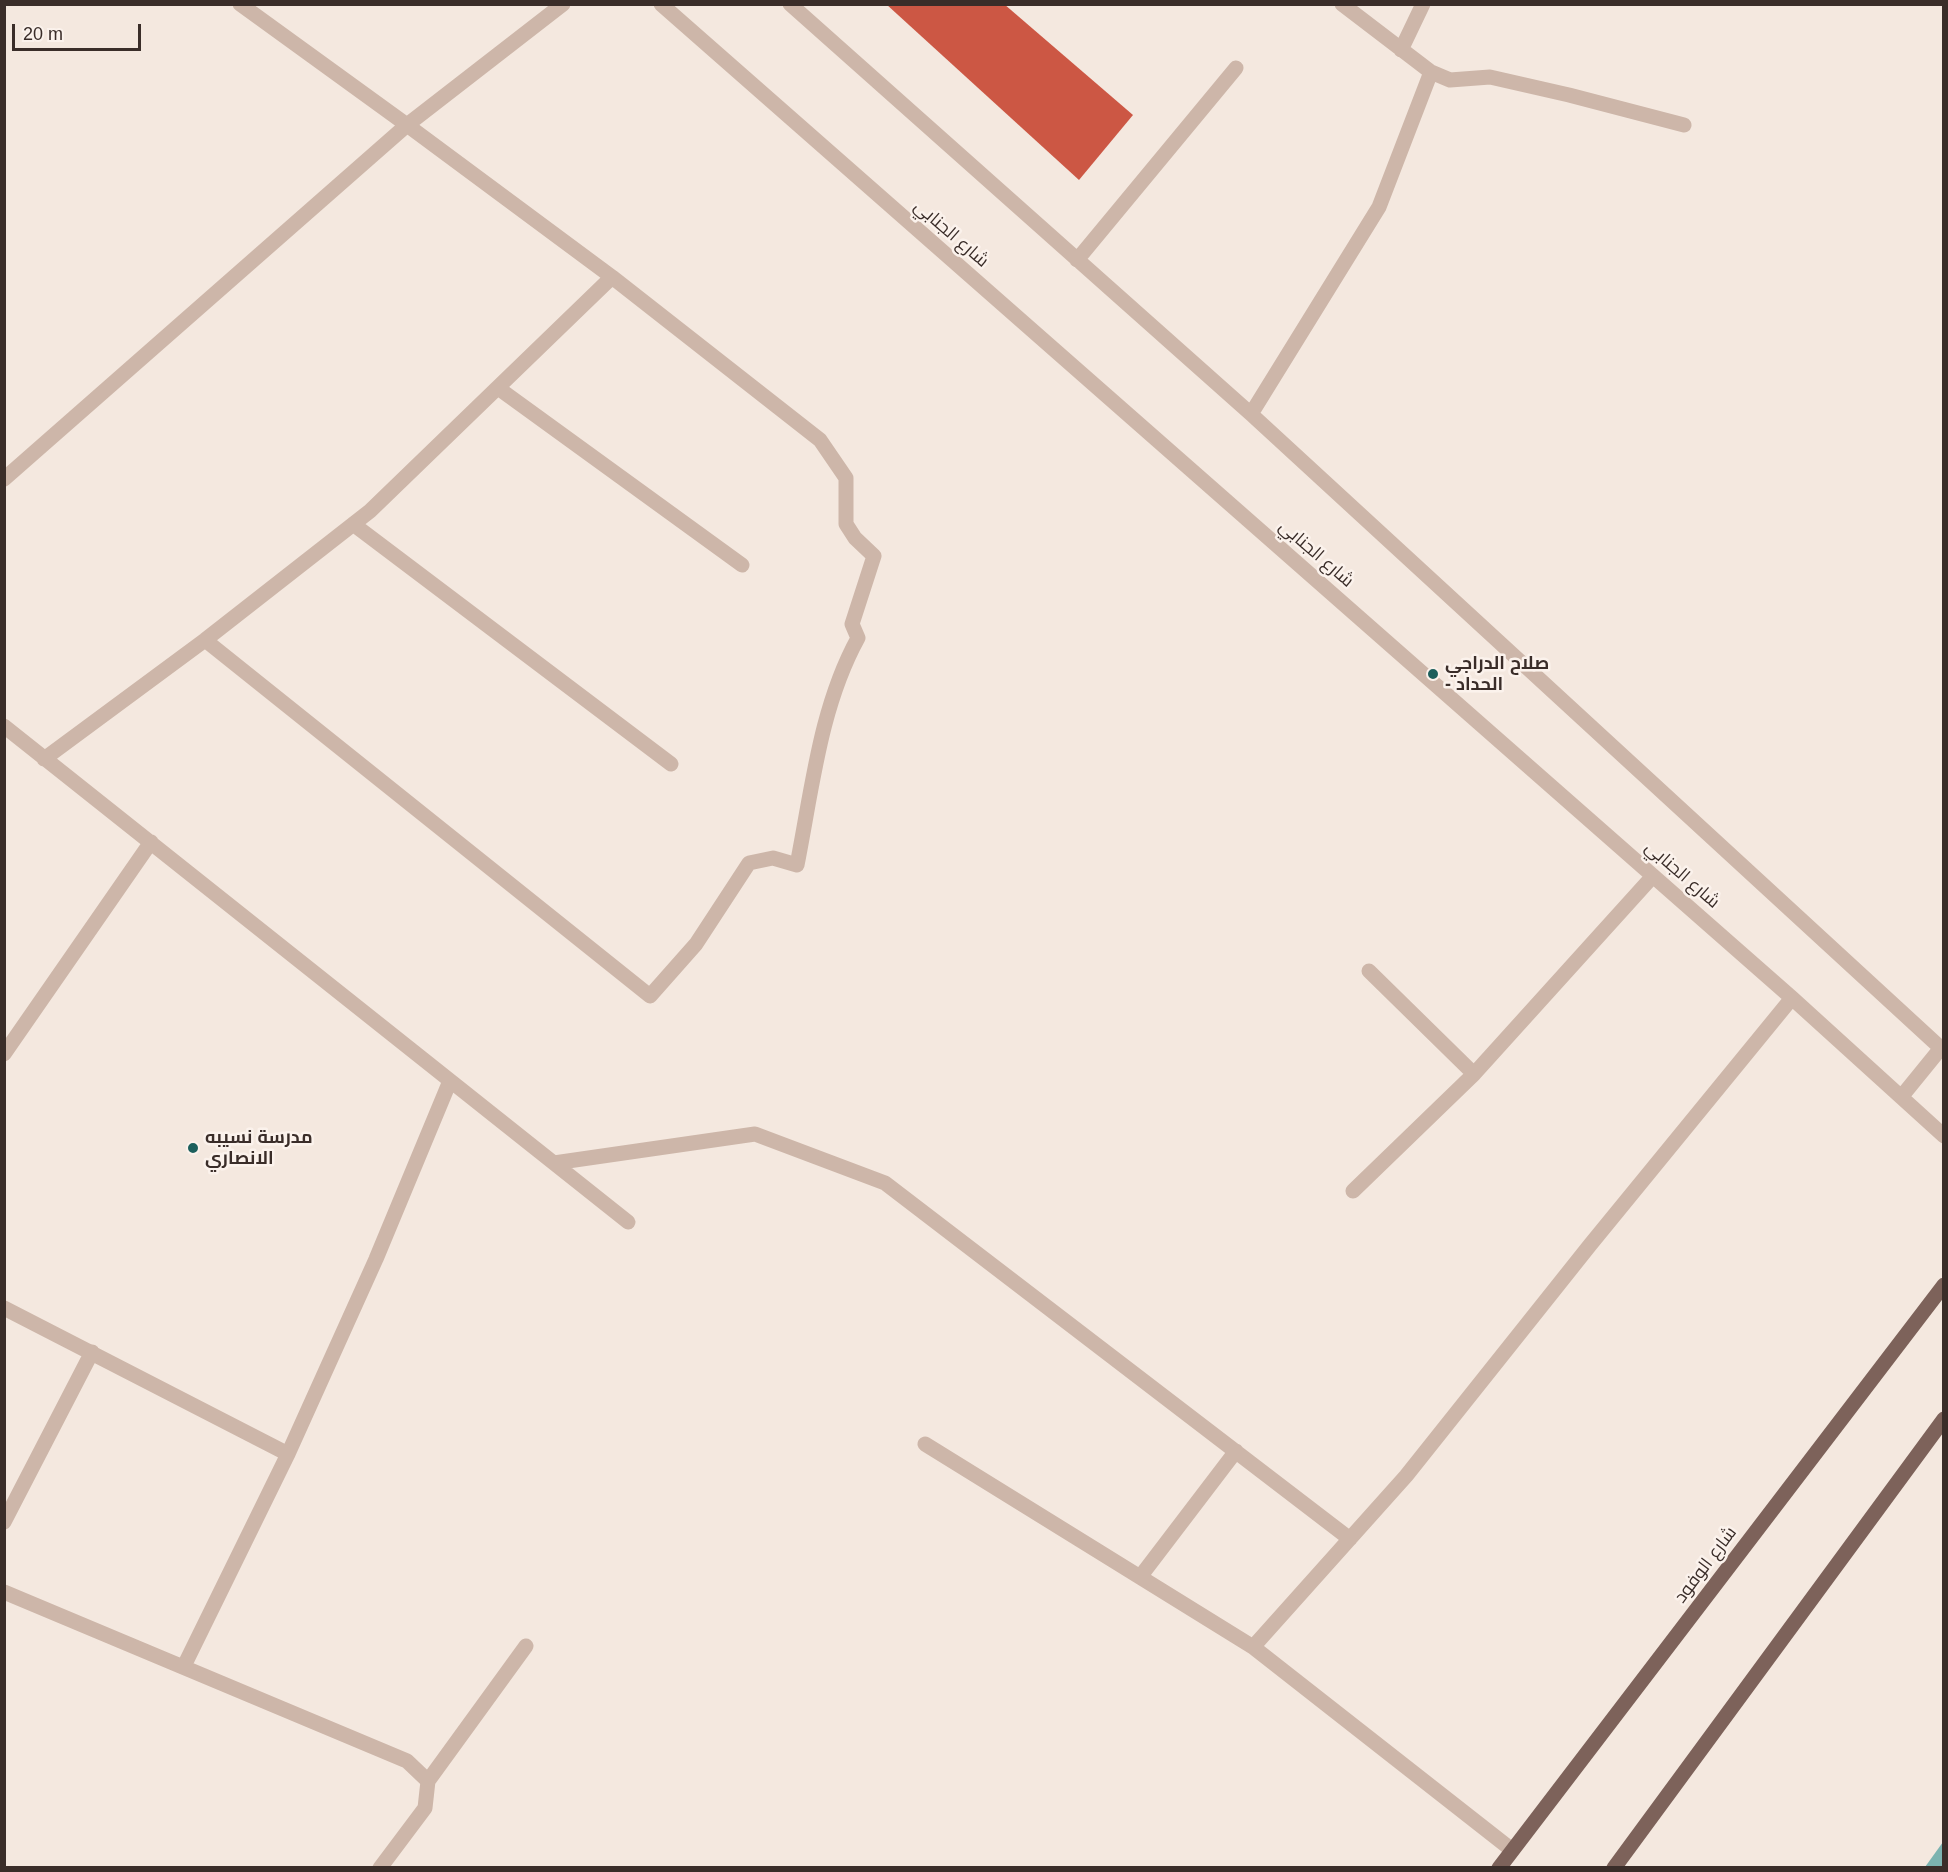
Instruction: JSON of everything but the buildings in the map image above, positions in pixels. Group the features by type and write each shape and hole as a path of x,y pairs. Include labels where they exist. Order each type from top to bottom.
{"main road":[{"name":"شارع الوفود","path":"1499,1868 1944,1285"},
{"path":"1614,1868 1944,1419"}],"street":[{"path":"205,640 650,996 696,944 749,863 772,858 797,866 824,725 846,658 858,638 852,624 874,556 855,538 846,524 846,478 820,440 612,278 240,4"},
{"path":"4,479 407,125 562,4"},
{"name":"شارع الجنابي","path":"661,4 1792,998 1902,1096 1944,1137"},
{"path":"790,4 1251,414 1942,1049 1902,1096"},
{"path":"1342,4 1431,72 1449,80 1490,77 1684,125"},
{"path":"1401,50 1423,4"},
{"path":"1077,260 1236,68"},
{"path":"1251,414 1379,207 1431,72"},
{"path":"44,759 205,640 370,511 612,278"},
{"path":"498,388 742,565"},
{"path":"353,524 671,764"},
{"path":"4,726 628,1222"},
{"path":"4,1054 151,842"},
{"path":"1353,1191 1474,1074 1653,876"},
{"path":"1369,971 1474,1074"},
{"path":"1253,1647 1406,1476 1590,1245 1792,998"},
{"path":"184,1666 288,1454 376,1259 450,1081"},
{"path":"554,1163 754,1134 885,1183 1350,1539"},
{"path":"4,1308 288,1454"},
{"path":"4,1522 92,1352"},
{"path":"925,1443 1253,1647 1512,1850"},
{"path":"1140,1577 1236,1451"},
{"path":"4,1592 407,1761 428,1781"},
{"path":"380,1868 425,1808 428,1781 526,1647"}],"water":[{"path":"1943,1842 1943,1867 1925,1867"}],"place":[{"name":"صلاح الدراجي - الحداد","path":"1433,674"},
{"name":"مدرسة نسيبه الانصاري","path":"193,1148"}]}
